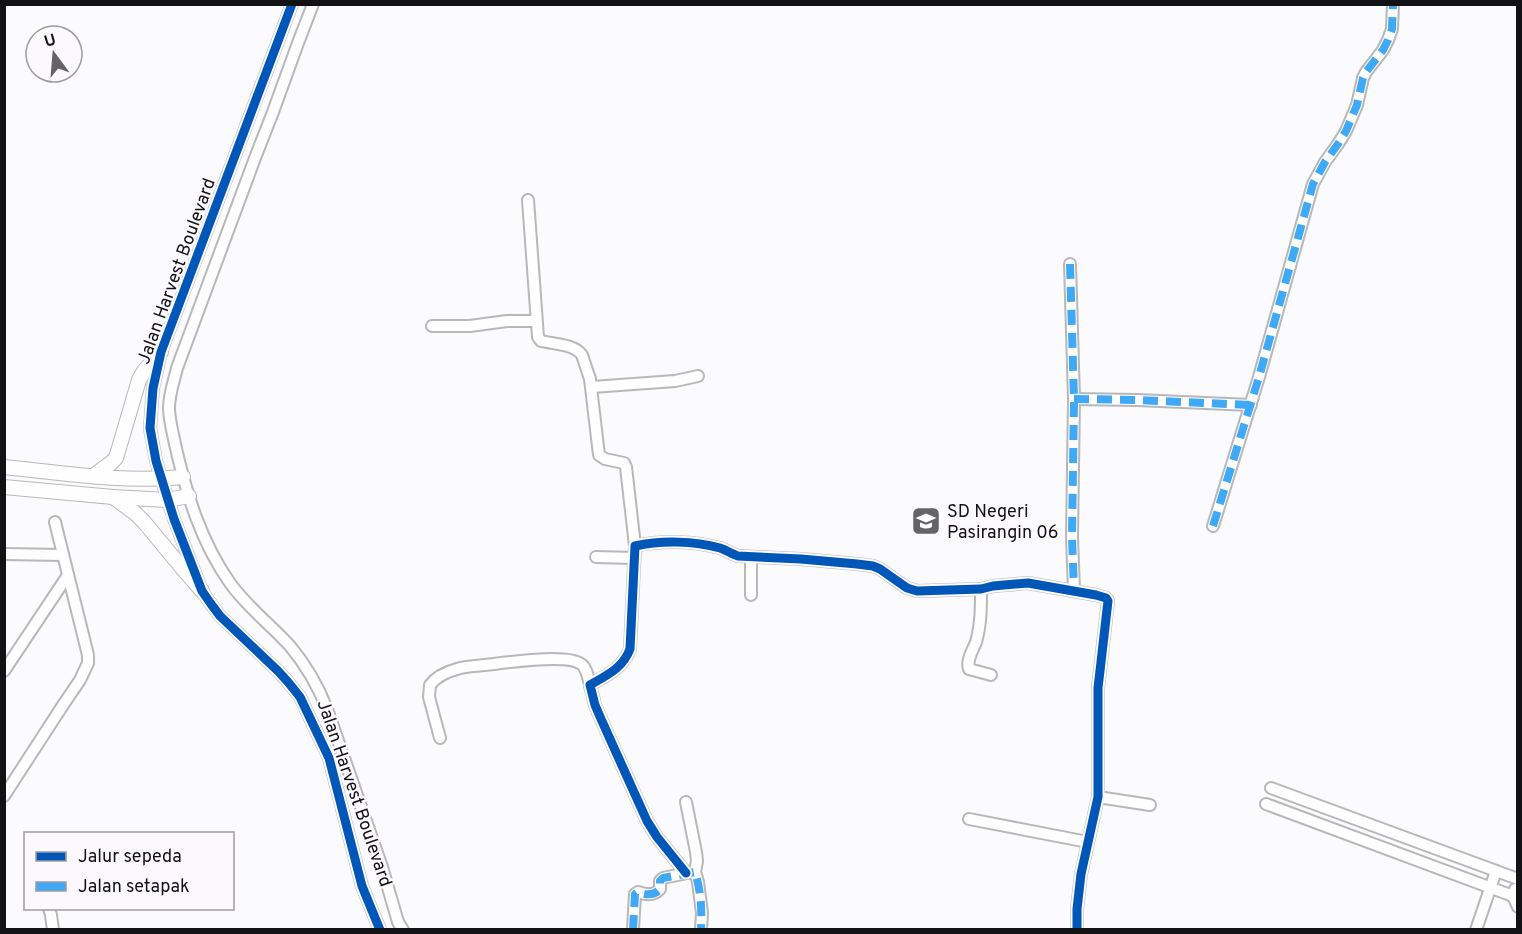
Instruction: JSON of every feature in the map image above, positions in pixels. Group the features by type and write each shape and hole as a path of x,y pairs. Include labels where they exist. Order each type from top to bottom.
{"street":[{"name":"Jalan Harvest Boulevard","path":"291,4 161,352 153,388 150,428 167,500 202,591 220,616 278,671 300,697 329,758 362,886 380,930"},
{"name":"Jalan Harvest Boulevard","path":"313,4 181,358 170,396 170,422 183,477 205,539 231,584 301,660 319,688 382,867 398,922 403,930"},
{"path":"1213,526 1251,405 1313,184 1346,131 1357,105 1363,78 1388,40 1392,29 1393,4"},
{"path":"254,105 273,112"},
{"path":"528,200 537,332 540,340 568,346 581,352 591,379 599,455 601,458 626,465 635,546 630,649 616,669 590,685"},
{"path":"1070,264 1074,399 1072,537 1074,590"},
{"path":"432,326 470,326 507,321 536,321"},
{"path":"93,476 116,458 139,380 161,352"},
{"path":"592,387 675,381 698,376"},
{"path":"1074,399 1251,405"},
{"path":"4,467 93,476 161,479 183,477"},
{"path":"4,487 167,500 189,496"},
{"path":"113,497 144,522 202,591"},
{"path":"4,796 80,680 88,663 88,655 55,522"},
{"path":"635,546 656,542 691,543 724,549 738,556 839,562 873,567 880,569 911,590 981,589 1028,583 1074,590 1106,598 1108,601 1098,688 1098,797 1081,874 1077,930"},
{"path":"4,554 63,555"},
{"path":"596,557 634,558"},
{"path":"751,557 751,595"},
{"path":"4,671 68,575"},
{"path":"981,589 981,618 968,664 969,669 991,675"},
{"path":"440,738 429,697 430,685 437,677 459,668 505,662 548,660 580,662 585,668 595,705 647,821 657,837 690,872 701,897 701,930"},
{"path":"1271,788 1518,881 1513,896 1518,907"},
{"path":"1098,797 1150,805"},
{"path":"633,930 635,894 638,892 653,894 660,889 660,881 663,878 690,872 697,861 686,802"},
{"path":"1266,804 1513,896"},
{"path":"969,819 1088,842"},
{"path":"1476,930 1496,871"},
{"path":"49,910 53,930"}],"marked path":[{"path":"1213,526 1259,377 1313,184 1346,131 1357,105 1363,78 1388,40 1392,29 1393,4"},
{"path":"1070,264 1074,399 1072,537 1074,590"},
{"path":"1074,399 1251,405"},
{"path":"633,930 635,894 638,892 653,894 660,889 660,881 663,878 695,872 701,901 701,930"}],"cycle path":[{"path":"292,4 161,352 153,388 150,428 156,461 174,519 202,591 220,616 278,671 300,697 329,758 362,886 380,930"},
{"path":"686,873 647,821 595,705 590,685 619,666 630,649 635,546 667,542 689,543 720,548 738,556 873,566 907,588 917,591 981,589 1028,583 1096,595 1108,601 1098,688 1098,797 1081,874 1077,930"}],"place":[{"name":"SD Negeri Pasirangin 06","path":"926,521"}]}
